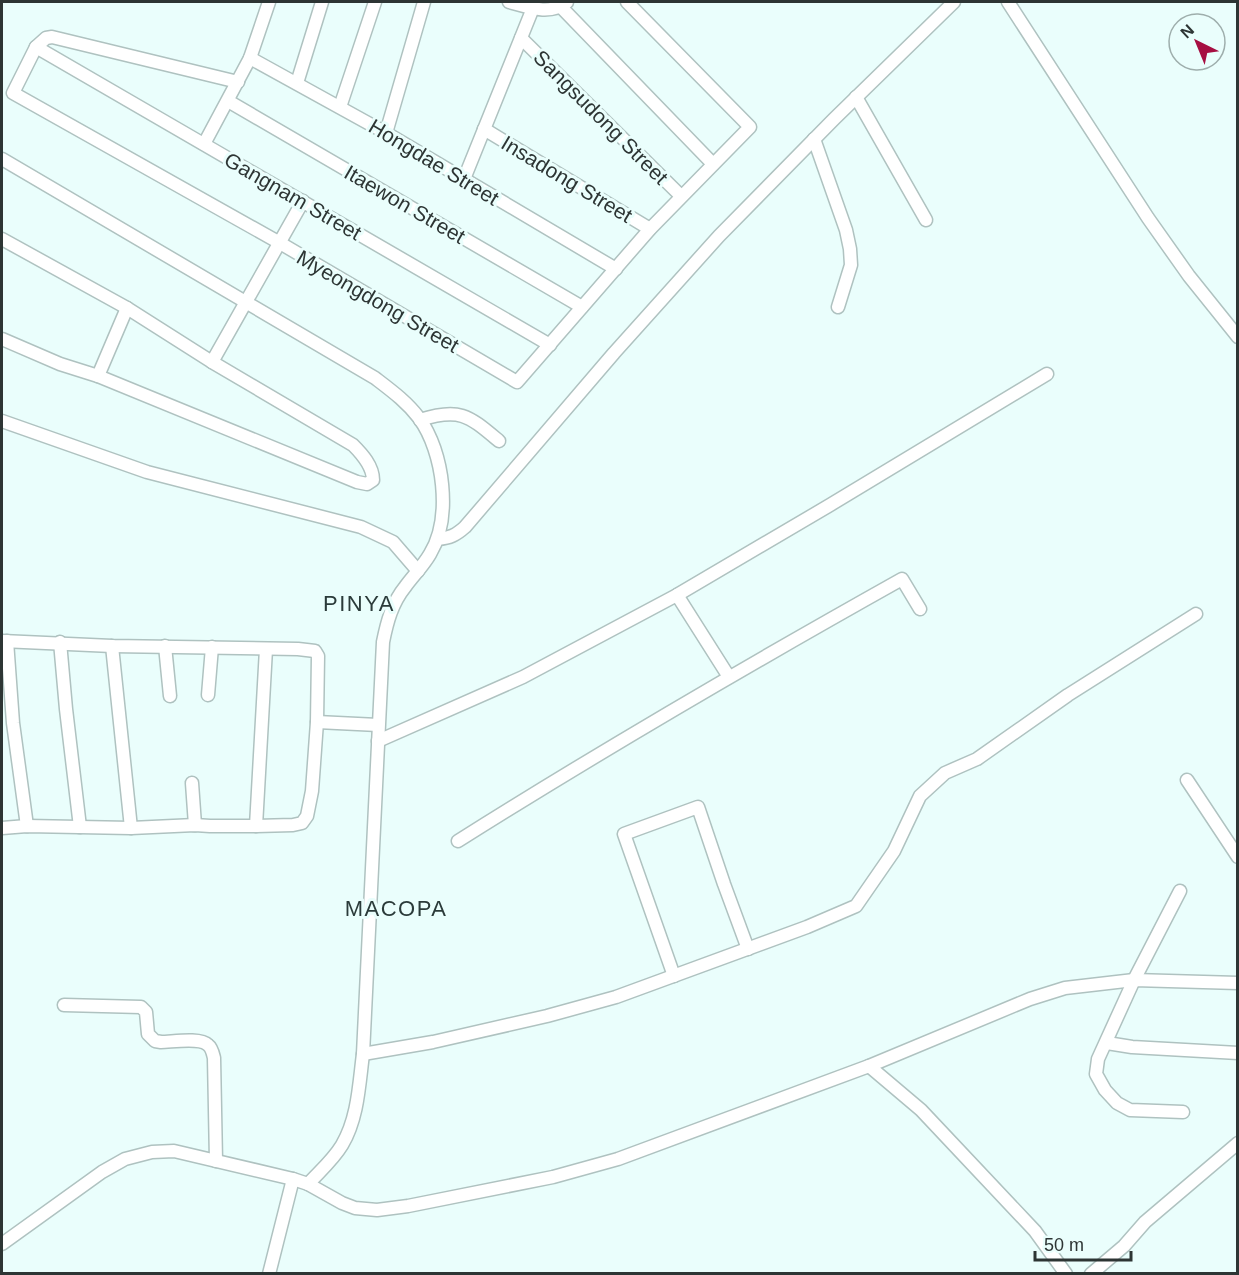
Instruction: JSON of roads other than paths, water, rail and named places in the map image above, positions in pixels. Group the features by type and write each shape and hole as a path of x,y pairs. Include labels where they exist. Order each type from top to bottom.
{"street":[{"path":"204,144 250,58 269,2"},
{"path":"297,83 322,2"},
{"path":"340,107 375,2"},
{"path":"386,133 424,2"},
{"path":"509,2 533,8 550,9 564,4 713,164"},
{"name":"Myeongdong Street","path":"36,47 13,93 280,243 517,382 650,229 750,127 627,2"},
{"path":"438,539 457,535 465,527 614,353 719,236 856,97 954,2"},
{"path":"1008,2 1154,226 1189,276 1238,337"},
{"path":"464,179 533,8"},
{"path":"36,47 46,38 52,37 238,82"},
{"name":"Sangsudong Street","path":"521,38 681,196"},
{"name":"Gangnam Street","path":"36,47 550,345"},
{"name":"Hongdae Street","path":"250,58 386,133 616,269"},
{"path":"856,97 926,220"},
{"name":"Itaewon Street","path":"228,101 582,308"},
{"name":"Insadong Street","path":"484,129 650,229"},
{"path":"814,139 846,230 850,249 851,265 838,307"},
{"path":"2,159 375,378 402,398 420,420 433,445 441,475 442,514 438,539 430,555 403,589 387,621 383,642 363,1054 357,1103 351,1126 342,1144 308,1184"},
{"path":"212,362 303,201"},
{"path":"2,239 127,308 212,362 353,445 366,460 373,480 367,484 357,483 2,339"},
{"path":"98,376 127,308"},
{"path":"378,741 523,677 677,595 1047,374"},
{"path":"420,420 438,414 451,413 478,423 499,441"},
{"path":"2,421 147,472 361,527 393,542 418,571"},
{"path":"458,841 603,750 902,579 920,609"},
{"path":"677,595 729,677"},
{"path":"363,1054 433,1042 547,1016 616,997 807,927 856,906 894,851 920,796 945,773 977,759 1068,695 1196,614"},
{"path":"2,828 27,826 131,828 195,825 256,826 302,823 307,816 312,790 317,722 317,652 4,641 27,826"},
{"path":"60,642 80,828"},
{"path":"112,646 131,828"},
{"path":"165,646 170,696"},
{"path":"208,695 212,647"},
{"path":"256,826 266,649"},
{"path":"317,722 378,725"},
{"path":"1187,780 1238,857"},
{"path":"192,783 195,825"},
{"path":"674,976 624,834 698,807 748,949"},
{"path":"1180,891 1134,980 1098,1059 1096,1074 1105,1090 1117,1103 1130,1110 1183,1112"},
{"path":"2,1244 102,1172 125,1159 152,1152 174,1152 293,1179 308,1184 355,1208 377,1210 408,1206 553,1177 618,1159 869,1066 1030,999 1065,988 1134,980 1238,982"},
{"path":"64,1005 141,1007 145,1009 147,1015 148,1034 155,1041 196,1041 209,1045 214,1058 216,1161"},
{"path":"1107,1043 1132,1047 1238,1053"},
{"path":"869,1066 935,1125 1035,1231 1066,1274"},
{"path":"1090,1274 1124,1246 1145,1222 1238,1143"},
{"path":"269,1274 293,1179"}],"district":[{"name":"PINYA","path":"359,603"},
{"name":"MACOPA","path":"396,908"}]}
